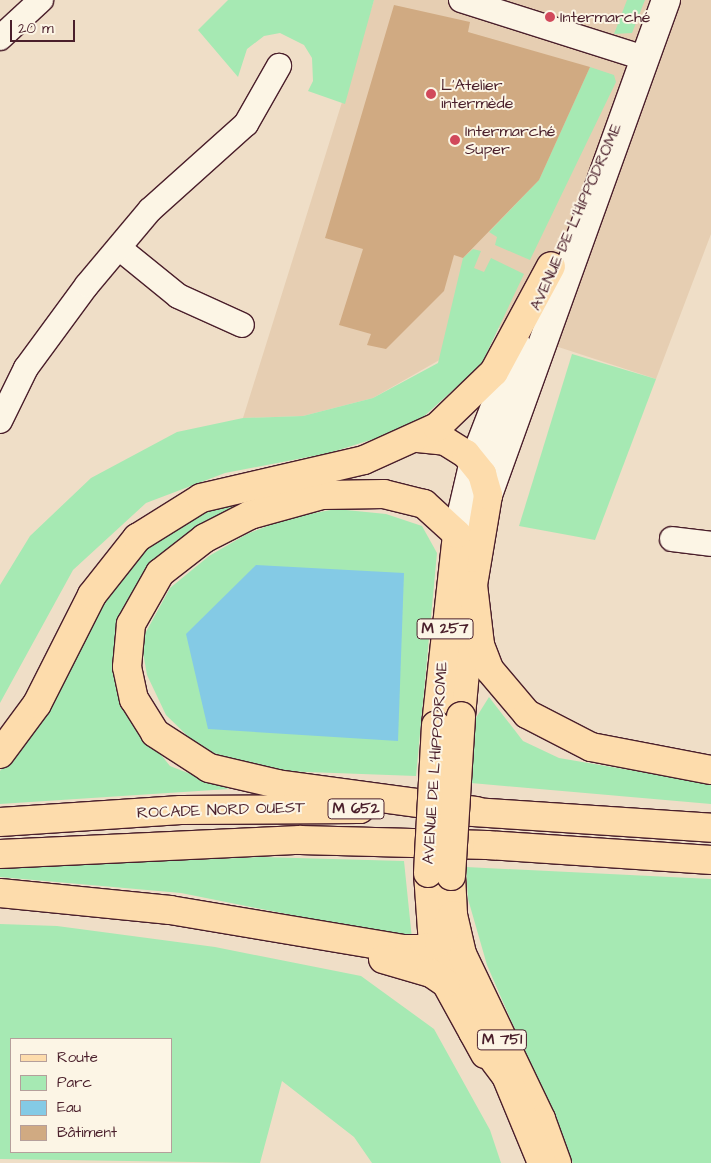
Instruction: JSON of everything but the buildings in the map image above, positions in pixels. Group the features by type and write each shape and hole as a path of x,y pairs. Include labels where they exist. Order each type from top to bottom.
{"main road":[{"name":"M 257","path":"621,117 666,0"},
{"name":"AVENUE DE L'HIPPODROME","path":"533,1163 473,1032 446,983 433,945 448,721 457,534 474,461 551,266 621,117"},
{"name":"AVENUE DE L'HIPPODROME","path":"448,721 488,495 603,180 621,117"},
{"path":"0,754 37,704 106,574 149,528 209,495 348,464 418,438 458,410 487,382 551,266"},
{"path":"418,438 450,443 474,461 488,495"},
{"path":"457,534 424,504 384,494 322,495 250,515 205,538 160,573 131,624 127,667 134,699 155,734 209,768 277,784 477,811"},
{"path":"473,585 480,645 489,669 527,714 591,747 711,770"},
{"name":"ROCADE NORD OUEST","path":"0,822 231,808 477,811 711,828"},
{"name":"ROCADE NORD OUEST","path":"0,854 300,840 487,845 711,860"},
{"name":"AVENUE DE L'HIPPODROME","path":"439,874 469,974 541,1119 557,1163"},
{"path":"0,893 170,910 340,940 404,949 433,945 453,916"},
{"path":"340,940 432,972 446,983"},
{"path":"473,1032 506,1076 542,1163"}],"street":[{"path":"0,38 41,0"},
{"path":"461,0 644,58"},
{"path":"0,420 34,355 119,248 174,186 246,124 279,66"},
{"path":"119,248 178,296 242,325"},
{"path":"672,539 711,544"}],"shaded area":[{"path":"374,0 711,0 711,234 656,379 497,327 373,398 303,416 243,418"}],"green space":[{"path":"228,0 374,0 345,104 308,91 313,81 312,58 304,45 280,33 264,36 247,49 238,77 198,30"},
{"path":"627,0 645,0 632,33 614,34"},
{"path":"590,67 614,75 616,82 530,260 495,245 497,237 489,232 539,180"},
{"path":"473,249 481,251 474,268 484,272 491,258 524,274 481,365 412,427 329,453 225,473 146,503 73,570 0,703 0,585 30,536 91,478 177,432 243,418 303,416 373,398 438,363 463,258"},
{"path":"572,354 656,379 595,540 519,526"},
{"path":"321,486 227,510 172,547 131,594 116,656 133,720 170,766 229,789 0,804 0,771 40,718 79,640 131,556 179,522 231,501"},
{"path":"336,509 386,514 422,526 437,553 416,776 280,771 250,766 200,748 166,715 147,675 141,641 170,588 209,556 247,534 288,518"},
{"path":"489,697 523,741 559,758 711,784 711,804 471,783 474,721"},
{"path":"260,857 404,861 412,939 181,893 0,877 0,868"},
{"path":"466,867 711,879 711,1163 573,1163 487,965 468,899"},
{"path":"0,924 57,926 215,947 361,976 434,1029 490,1130 501,1163 372,1163 354,1137 282,1081 260,1163 0,1159"}],"water":[{"path":"256,565 404,573 398,741 208,729 186,634"}],"place":[{"name":"Intermarché","path":"550,17"},
{"name":"L'Atelier intermède","path":"431,94"},
{"name":"Intermarché Super","path":"455,140"}]}
